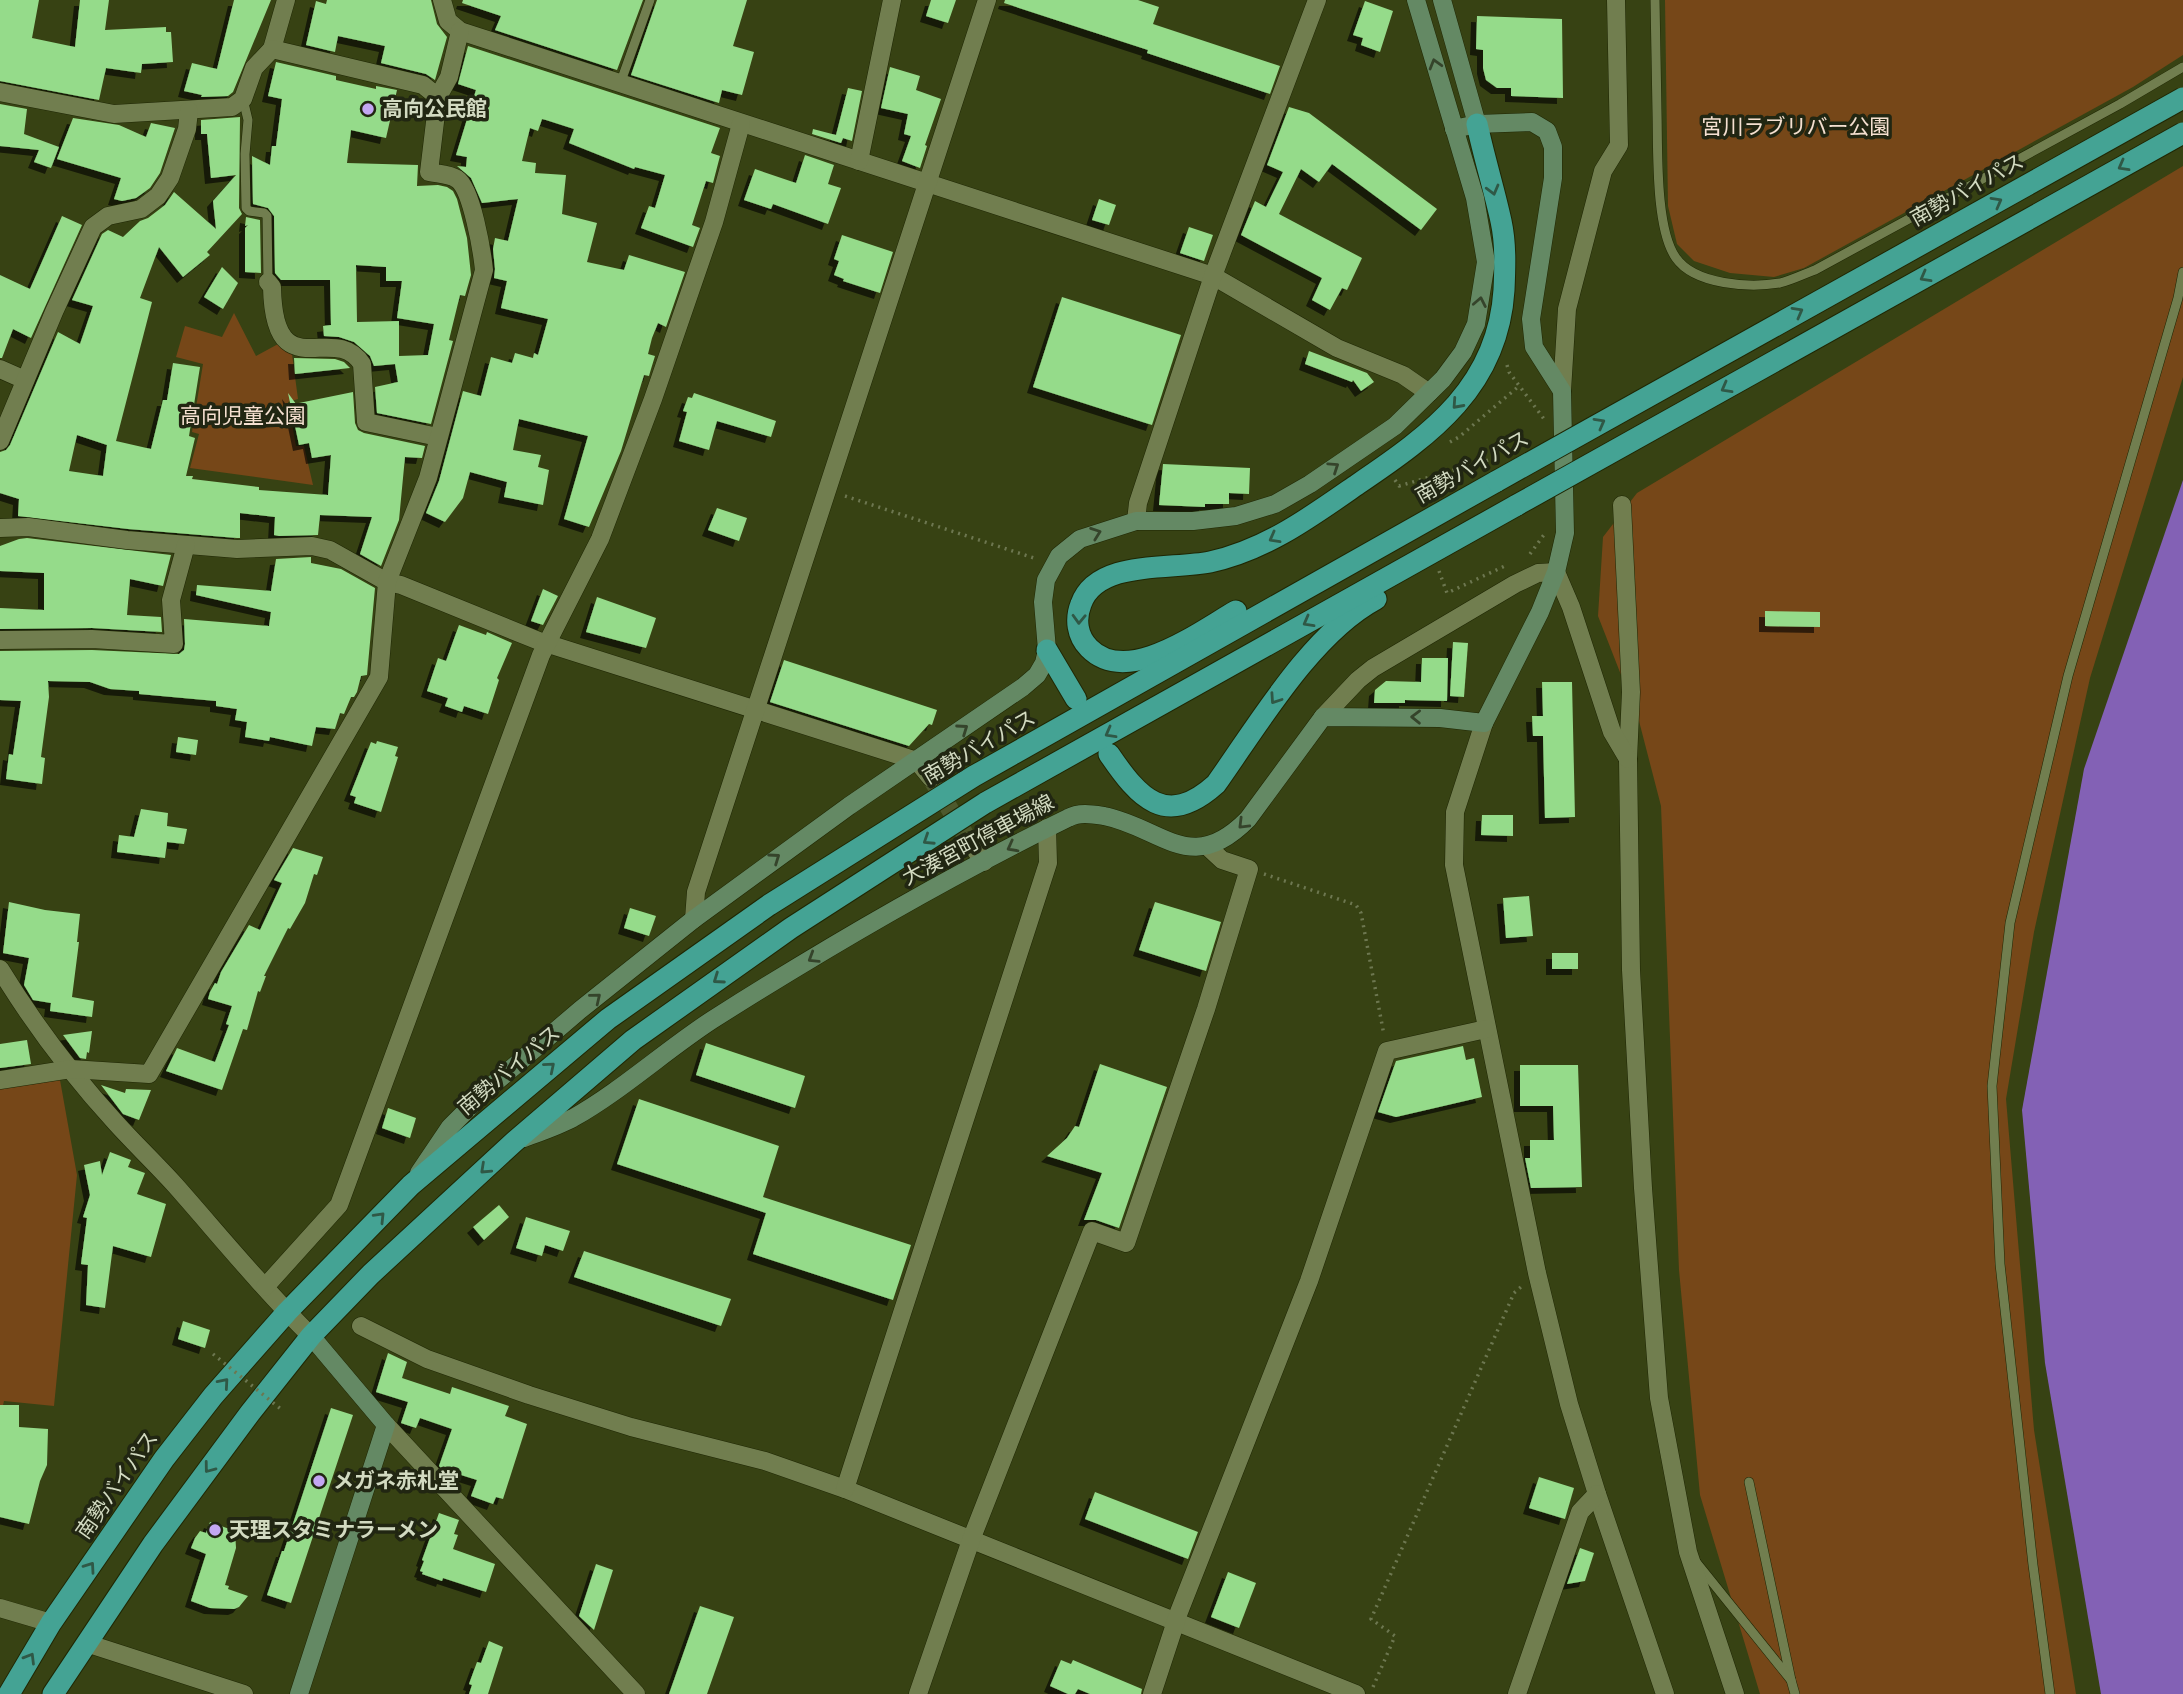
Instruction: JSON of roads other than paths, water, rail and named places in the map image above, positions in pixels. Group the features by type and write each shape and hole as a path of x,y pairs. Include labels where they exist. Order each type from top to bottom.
{"highway":[{"name":"南勢バイパス","path":"9,1694 51,1623 164,1460 213,1396 286,1312 411,1185 608,1019 769,905 974,776 2183,98"},
{"path":"1477,124 1501,222 1506,256 1503,309 1498,334 1488,359 1471,388 1415,445 1318,512 1270,541 1232,557 1206,563 1125,571 1099,582 1082,600 1078,612 1079,634 1092,652 1111,660 1133,663 1153,657 1420,509 1497,481"},
{"path":"53,1694 200,1480 311,1336 371,1274 514,1142 633,1040 791,928 985,803 2183,133"},
{"path":"1109,754 1140,794 1159,804 1180,806 1205,794 1216,784 1285,684 1340,624 1362,606 1434,567 1517,505"},
{"path":"1047,650 1076,699"}],"main road":[{"path":"411,1185 450,1127 490,1087 694,919 797,842 1037,675 1045,663 1047,650 1043,602 1046,580 1059,556 1080,539 1136,522 1193,521 1226,517 1275,504 1310,484 1395,426 1429,393 1463,352 1476,324 1486,262 1475,198 1416,0"},
{"path":"1442,0 1477,124"},
{"path":"1323,717 1440,718 1484,723 1513,669 1556,572 1565,533 1562,391 1534,347 1531,319 1553,178 1553,147 1547,131 1532,122 1477,124 1454,128"},
{"name":"大湊宮町停車場線","path":"514,1142 572,1118 721,1015 884,916 1076,814 1093,814 1135,826 1174,845 1189,848 1206,846 1236,832 1323,717"},
{"path":"299,1694 386,1425 311,1336"}],"street":[{"path":"0,92 114,114 232,107 243,99 254,68 272,49 286,0"},
{"path":"442,0 448,21 460,31 1213,276 1337,348 1403,375 1429,393"},
{"path":"859,161 892,0"},
{"path":"694,919 696,892 754,710 987,0"},
{"path":"1136,522 1138,503 1213,276 1317,0"},
{"path":"1562,391 1567,309 1603,171 1619,145 1616,0"},
{"path":"0,1080 71,1069 149,1074 379,677 387,582 428,478 484,270 479,237 461,183 450,176 429,172 438,97 449,77 460,31"},
{"path":"272,49 423,85 438,97"},
{"path":"0,441 93,227 108,216 141,209 158,196 170,178 187,130 189,111"},
{"path":"265,1287 339,1205 536,668 600,539 653,399 714,222 741,124"},
{"path":"268,282 272,287 273,310 282,337 287,342 303,349 344,348 357,356 362,363 366,422 438,437"},
{"path":"0,369 25,380"},
{"path":"1622,505 1631,692 1628,759 1631,970 1643,1188 1659,1398 1688,1552 1735,1694"},
{"path":"0,528 28,527 237,549 312,545 330,550 387,582 401,585 548,643 917,761 931,778"},
{"path":"0,640 92,639 174,644 170,600 186,545"},
{"path":"1323,717 1373,668 1515,584 1538,573 1556,572 1571,607 1612,732 1628,759"},
{"path":"1484,723 1455,812 1454,865 1537,1273 1569,1404 1665,1694"},
{"path":"845,1489 1048,863 1047,828"},
{"path":"969,841 984,862"},
{"path":"918,1694 971,1540 1092,1231 1126,1243 1206,1009 1249,869 1222,860 1206,846"},
{"path":"0,969 13,991 71,1069 115,1123 286,1312 311,1336"},
{"path":"1152,1694 1176,1621 1309,1281 1387,1051 1486,1029"},
{"path":"361,1326 427,1359 529,1395 631,1427 765,1461 845,1489 1356,1694"},
{"path":"386,1425 636,1694"},
{"path":"1517,1694 1580,1512 1597,1494"},
{"path":"0,1608 51,1623"},
{"path":"86,1643 244,1694"}],"lane":[{"path":"620,84 650,0"},
{"path":"1655,0 1661,216 1675,258 1689,271 1704,279 1734,284 1780,283 1815,270 2183,67"},
{"path":"243,99 248,120 245,154 246,208 267,216 268,282"},
{"path":"2050,1694 2000,1264 1992,1086 2010,923 2065,689 2174,312 2183,272"},
{"path":"1749,1482 1796,1694"},
{"path":"1688,1552 1791,1680"}],"tunnel":[{"path":"931,778 969,841"}],"place":[{"name":"高向公民館","path":"368,109"},
{"name":"メガネ赤札堂","path":"319,1481"},
{"name":"天理スタミナラーメン","path":"215,1530"}],"park label":[{"name":"宮川ラブリバー公園","path":"1796,127"},
{"name":"高向児童公園","path":"243,416"}]}
